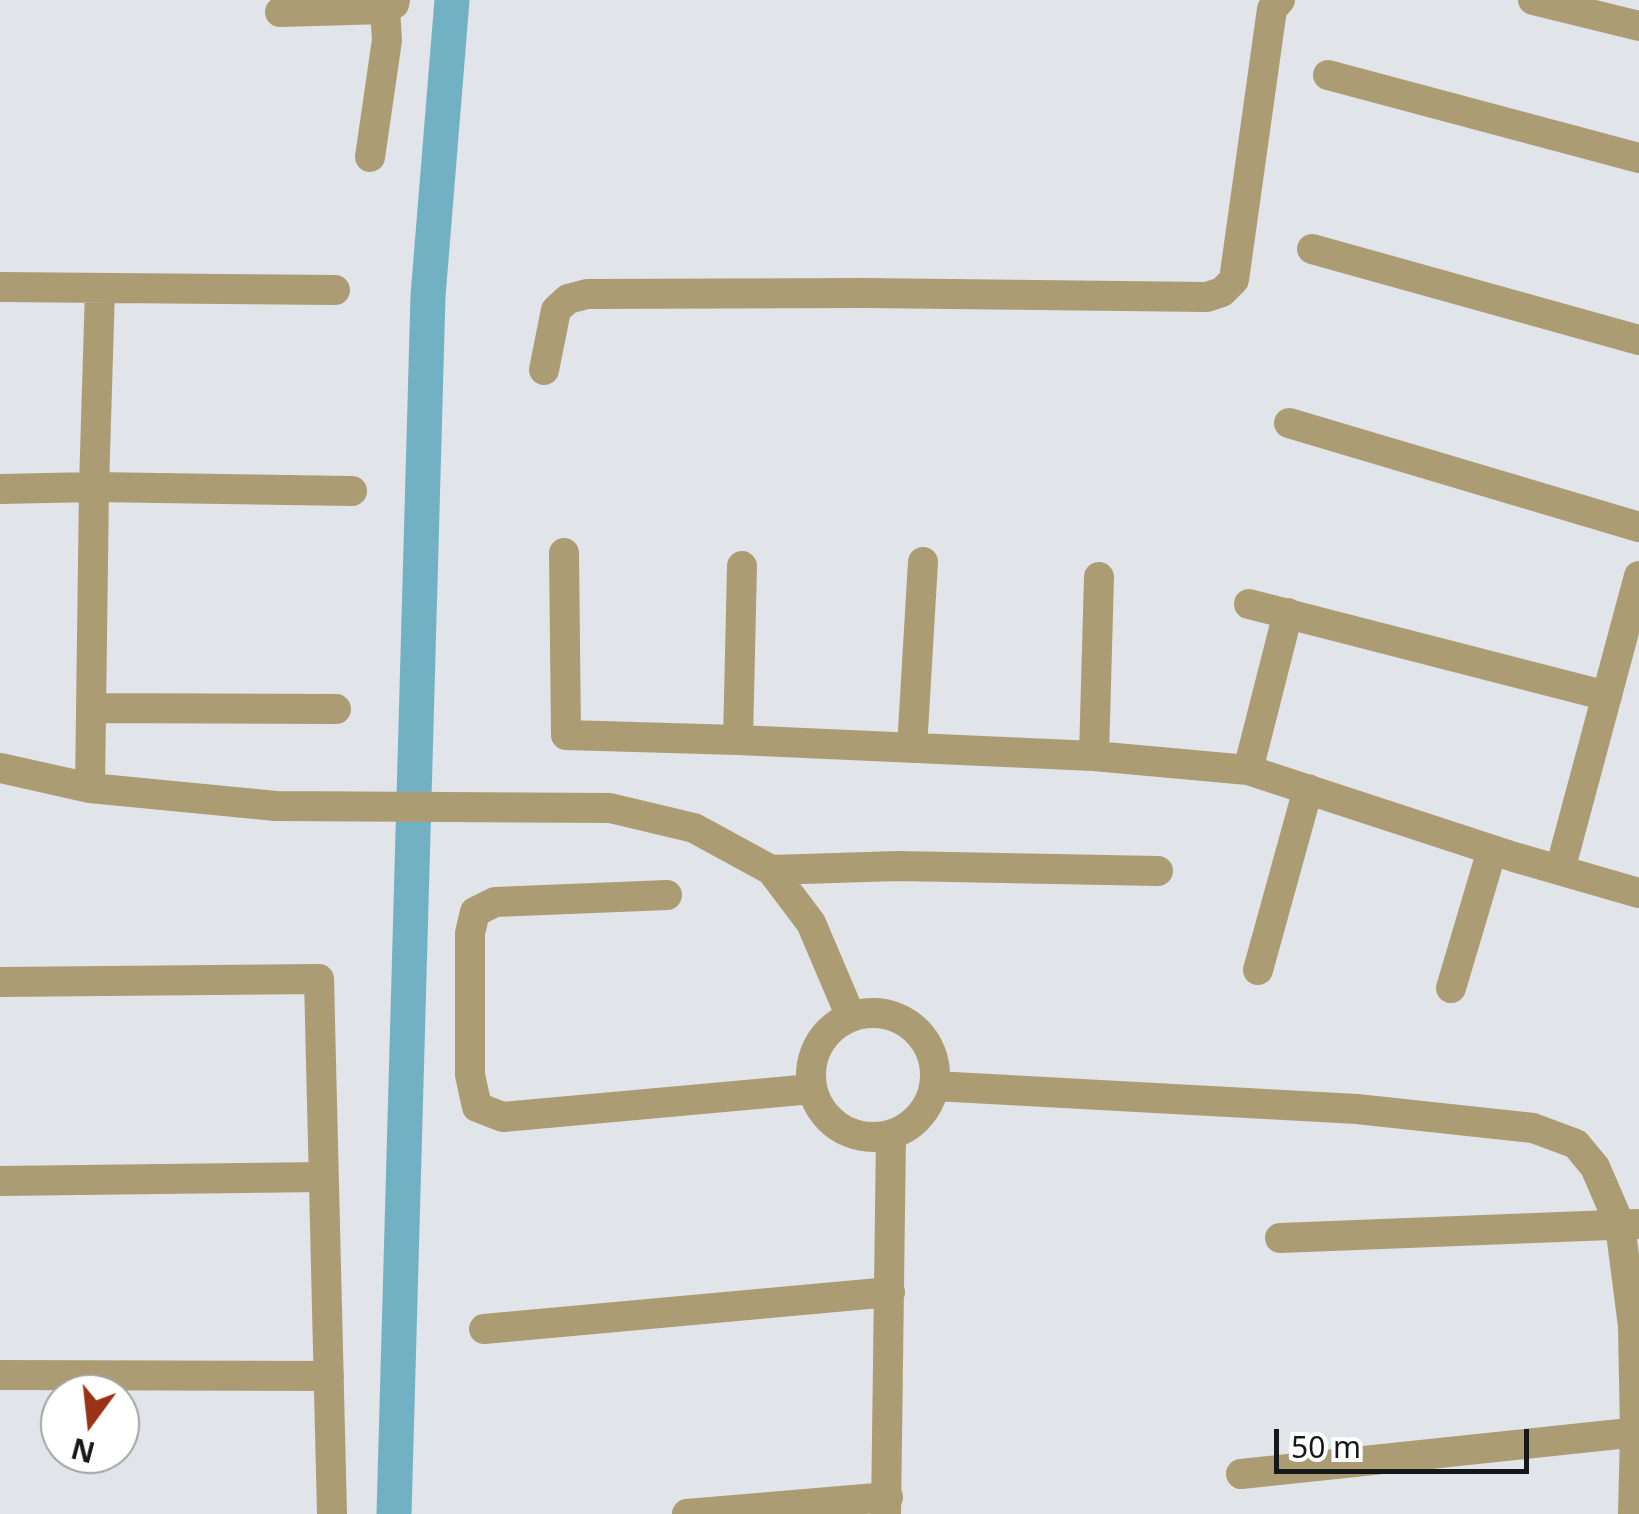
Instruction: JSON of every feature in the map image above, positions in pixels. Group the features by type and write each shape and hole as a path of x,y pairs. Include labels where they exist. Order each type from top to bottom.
{"street":[{"path":"544,370 556,310 568,300 588,294 1207,297 1222,292 1234,280 1272,9 1280,0"},
{"path":"1533,0 1639,26"},
{"path":"280,12 390,5 370,158"},
{"path":"1328,75 1639,158"},
{"path":"1312,249 1639,340"},
{"path":"0,287 335,290"},
{"path":"90,788 100,290"},
{"path":"1289,424 1639,527"},
{"path":"0,489 352,491"},
{"path":"564,553 566,736 1094,756 1248,770 1492,850 1639,893"},
{"path":"912,748 923,562"},
{"path":"738,740 742,566"},
{"path":"1560,870 1639,576"},
{"path":"1094,756 1099,577"},
{"path":"1249,604 1607,696"},
{"path":"1248,770 1288,613"},
{"path":"92,708 336,709"},
{"path":"0,768 90,788 276,806 610,808 694,828 771,870 811,923 851,1017"},
{"path":"1258,970 1308,789"},
{"path":"1452,988 1492,850"},
{"path":"771,870 898,866 1158,871"},
{"path":"667,894 495,902 476,912 470,933 470,1075 476,1107 503,1117 812,1089"},
{"path":"0,982 319,979 332,1514"},
{"path":"877,1013 894,1016 910,1025 931,1052 935,1086 930,1102 907,1128 891,1135 874,1138 842,1129 828,1119 812,1089 814,1056 821,1040 851,1017 877,1013"},
{"path":"935,1086 1358,1109 1533,1128 1576,1144 1630,1224 1637,1433 1633,1514"},
{"path":"686,1514 887,1506 891,1135"},
{"path":"0,1181 324,1177"},
{"path":"1280,1238 1630,1224"},
{"path":"484,1329 890,1292"},
{"path":"0,1376 329,1376"},
{"path":"1241,1474 1637,1433"}],"waterway":[{"path":"394,1514 428,296 452,0"}]}
